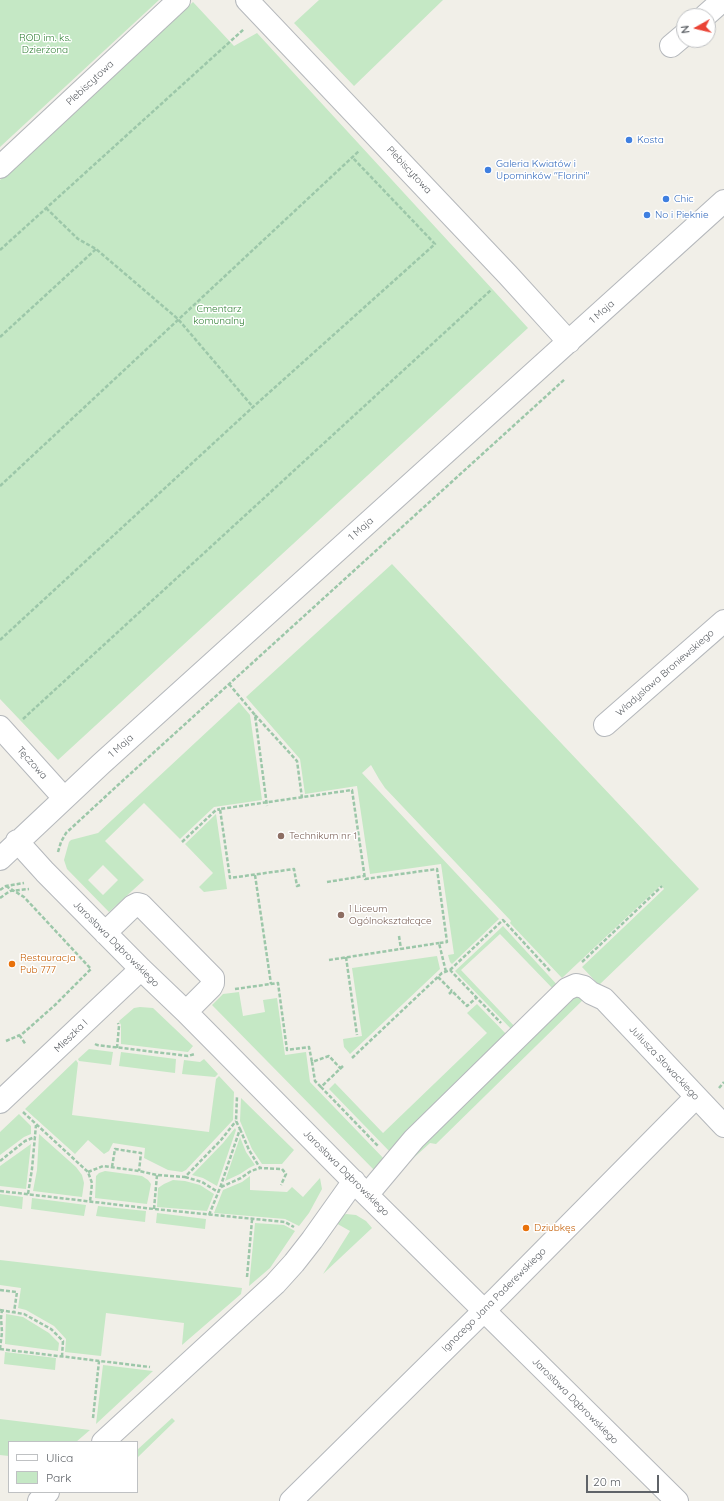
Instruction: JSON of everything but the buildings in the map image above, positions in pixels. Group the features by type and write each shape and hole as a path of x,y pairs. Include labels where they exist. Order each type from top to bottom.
{"street":[{"name":"Plebiscytowa","path":"0,167 179,0"},
{"path":"714,8 723,0"},
{"name":"Plebiscytowa","path":"254,7 508,275 569,342"},
{"name":"1 Maja","path":"0,859 64,798 724,201"},
{"name":"Władysława Broniewskiego","path":"605,725 724,622"},
{"name":"Tęczowa","path":"3,731 64,798"},
{"name":"Jarosława Dąbrowskiego","path":"18,841 105,933 186,1012 360,1188 677,1501"},
{"path":"105,933 133,906 137,904 141,905 213,978 211,987 186,1012"},
{"name":"Mieszka I","path":"9,1105 141,969"},
{"name":"Juliusza Słowackiego","path":"98,1433 171,1380 275,1284 312,1240 360,1188 395,1164 414,1139 567,989 572,986 582,986 604,999 724,1126"},
{"name":"Ignacego Jana Paderewskiego","path":"291,1501 696,1097"},
{"path":"38,1501 47,1493"}],"path":[{"path":"0,250 46,208 254,7"},
{"path":"0,486 376,135"},
{"path":"0,640 253,407 435,244 352,158"},
{"path":"46,208 78,239 96,249 178,319 253,407"},
{"path":"0,337 96,249"},
{"path":"3,731 508,275"},
{"path":"58,854 61,842 66,833 567,378"},
{"path":"229,684 297,761 302,798"},
{"path":"255,715 267,806"},
{"path":"182,842 216,810 352,790 364,876"},
{"path":"220,809 230,878 294,869 297,886 300,885"},
{"path":"326,882 364,876 365,879 437,869 447,942 328,960"},
{"path":"255,875 271,984"},
{"path":"6,886 24,897 91,969 55,1005 20,1035 6,1041"},
{"path":"577,966 662,886"},
{"path":"0,898 10,891 34,888"},
{"path":"352,1058 442,973 450,970 503,920 555,976"},
{"path":"399,936 401,949"},
{"path":"439,943 446,972"},
{"path":"346,957 358,1035"},
{"path":"450,970 516,1040"},
{"path":"438,977 467,1006 476,998"},
{"path":"229,989 278,983 287,1050 309,1047 315,1080 395,1164"},
{"path":"116,1018 119,1026 117,1048"},
{"path":"20,1035 27,1046"},
{"path":"92,1040 97,1045 188,1056 201,1052"},
{"path":"312,1062 329,1056 342,1067 321,1087"},
{"path":"237,1090 236,1121 249,1150 260,1168"},
{"path":"9,1105 36,1125 88,1172 92,1183 90,1202"},
{"path":"185,1177 221,1140 236,1121"},
{"path":"28,1194 36,1125"},
{"path":"208,1215 220,1188 240,1129"},
{"path":"0,1161 25,1141 35,1136"},
{"path":"112,1167 115,1149 141,1153 139,1171"},
{"path":"88,1172 103,1166 157,1175 185,1177 202,1182 218,1192"},
{"path":"220,1188 241,1178 251,1171 260,1168 282,1169 286,1174 281,1185"},
{"path":"154,1210 157,1175"},
{"path":"0,1191 154,1210 285,1222 312,1240"},
{"path":"247,1279 252,1220"},
{"path":"0,1290 17,1292 14,1312"},
{"path":"62,1356 62,1341 51,1329 24,1314 1,1310 0,1318 2,1332 0,1349 160,1368 171,1380"},
{"path":"98,1433 99,1361"}],"green space":[{"name":"ROD im. ks. Dzierżona","path":"0,0 159,0 0,147"},
{"path":"319,0 443,0 354,86 294,23"},
{"name":"Cmentarz komunalny","path":"193,2 234,46 257,33 528,328 58,760 0,699 0,180"},
{"path":"392,564 699,889 599,985 582,967 664,889 661,885 562,978 510,923 511,921 385,788 371,765 362,773 499,919 452,964 448,955 454,954 441,864 370,874 357,786 305,794 300,759 246,697"},
{"path":"239,702 250,715 262,800 214,807 180,839 144,803 105,841 144,880 109,912 67,869 64,860 69,842 71,840 98,833","holes":["103,865 118,880 103,895 88,880"]},
{"path":"216,814 227,889 204,892 199,887 213,873 185,844"},
{"path":"503,926 560,988 556,992 500,934 461,970 517,1029 514,1032 455,971"},
{"path":"437,956 440,969 350,1054 344,1047 343,1039 362,1036 352,968"},
{"path":"239,992 243,1016 265,1012 263,1000 277,998 285,1055 306,1052 310,1082 387,1162 376,1172 212,1005 223,994"},
{"path":"569,996 587,996 436,1144 430,1143 407,1164 412,1156"},
{"path":"477,1004 509,1037 393,1155 329,1089 335,1083 383,1133 487,1033 467,1013"},
{"path":"134,1008 153,1008 193,1046 188,1052 121,1044 121,1025 119,1021"},
{"path":"89,1049 113,1052 111,1065 79,1061 78,1059"},
{"path":"121,1052 176,1059 175,1073 119,1066"},
{"path":"204,1059 218,1074 215,1077 182,1074 184,1060 200,1062"},
{"path":"76,1060 78,1063 72,1115 209,1132 216,1079 219,1076 234,1092 233,1120 186,1170 182,1172 168,1170 144,1158 145,1148 113,1143 109,1151 104,1154 88,1140 75,1154 25,1109"},
{"path":"241,1098 294,1150 282,1164 262,1164 252,1149 240,1121"},
{"path":"19,1114 31,1126 31,1134 24,1137 0,1155 0,1132"},
{"path":"235,1128 236,1130 217,1186 203,1178 192,1175 223,1143"},
{"path":"39,1134 76,1167 82,1175 84,1183 82,1197 33,1191 37,1170"},
{"path":"240,1137 246,1152 255,1165 225,1181"},
{"path":"31,1144 26,1189 0,1186 0,1166"},
{"path":"105,1171 142,1176 148,1180 151,1184 147,1204 95,1198 96,1176"},
{"path":"250,1176 250,1190 287,1192 292,1187 303,1197 320,1178 322,1189 309,1213 299,1226 285,1219 214,1213 223,1190 242,1182"},
{"path":"173,1180 185,1181 200,1185 214,1194 207,1211 157,1207 158,1188"},
{"path":"0,1194 23,1197 22,1209 0,1206"},
{"path":"32,1198 86,1205 84,1216 31,1209"},
{"path":"98,1206 146,1211 145,1222 96,1216"},
{"path":"157,1213 206,1219 205,1229 156,1223"},
{"path":"346,1214 356,1215 366,1221 372,1228 323,1274 350,1231 334,1222"},
{"path":"255,1223 284,1225 295,1231 270,1268 249,1286"},
{"path":"0,1260 242,1288 241,1294 182,1345 184,1323 106,1313 101,1356 65,1352 66,1339 54,1326 26,1310 18,1308 21,1288 0,1285"},
{"path":"6,1314 23,1317 49,1333 59,1343 58,1351 5,1344"},
{"path":"5,1352 56,1358 55,1370 4,1364"},
{"path":"103,1365 153,1371 96,1424"},
{"path":"172,1418 175,1421 138,1457 138,1449"},
{"path":"0,1419 90,1430 77,1441 8,1441 8,1456 0,1455"}],"place":[{"name":"Kosta","path":"629,140"},
{"name":"Galeria Kwiatów i Upominków \"Florini\"","path":"488,170"},
{"name":"Chic","path":"666,199"},
{"name":"No i Pieknie","path":"647,215"},
{"name":"Technikum nr 1","path":"281,836"},
{"name":"I Liceum Ogólnokształcące","path":"341,915"},
{"name":"Restauracja Pub 777","path":"12,964"},
{"name":"Dziubkęs","path":"526,1228"}]}
